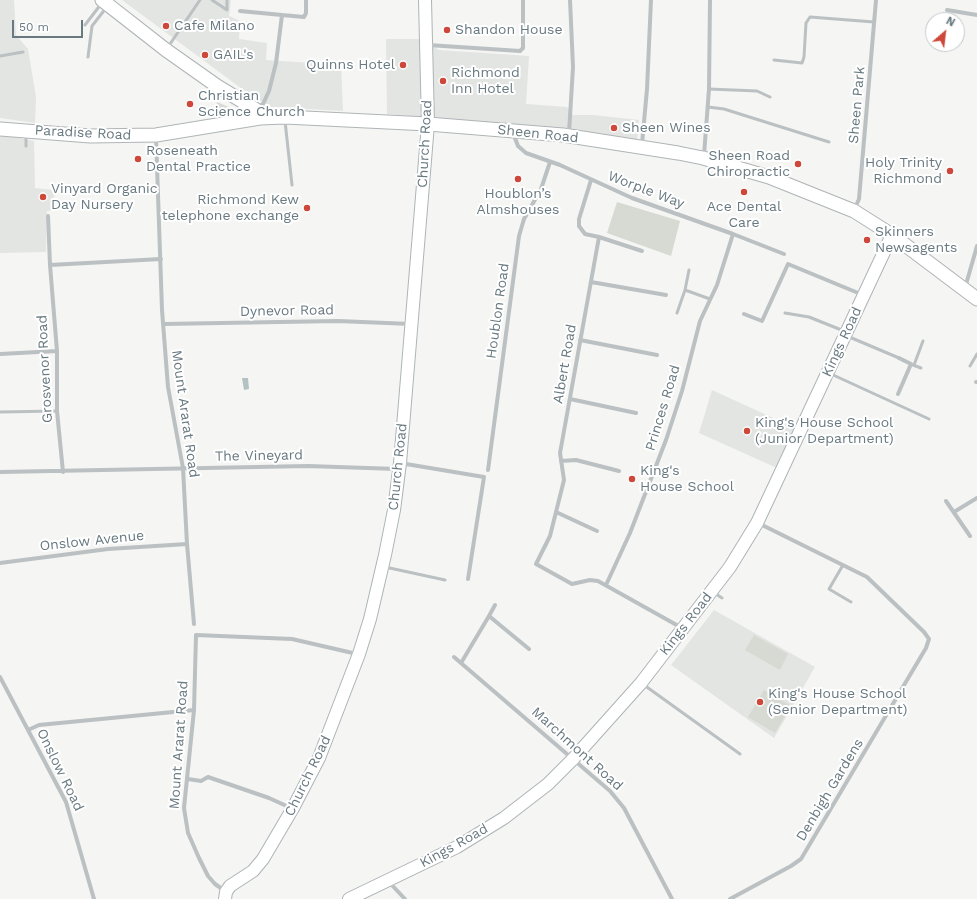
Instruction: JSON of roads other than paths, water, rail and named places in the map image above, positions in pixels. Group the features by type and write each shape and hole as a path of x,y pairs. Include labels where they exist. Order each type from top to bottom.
{"main road":[{"path":"106,2 166,50 258,113"},
{"name":"Sheen Road","path":"258,113 285,117 428,124 569,136 703,158 776,179 854,211 892,235 977,299"},
{"name":"Paradise Road","path":"3,129 90,136 156,135 258,113"}],"street":[{"path":"240,12 304,17 306,14 306,0"},
{"name":"Church Road","path":"225,895 230,886 253,871 263,859 293,808 319,758 359,654 382,566 394,510 400,466 428,124 425,45 426,0"},
{"path":"425,45 520,52 523,48 523,0"},
{"path":"569,136 573,67 570,0"},
{"path":"642,147 647,89 651,0"},
{"path":"703,158 709,89 710,0"},
{"name":"Sheen Park","path":"854,211 860,192 876,0"},
{"path":"947,10 977,16"},
{"path":"258,113 269,91 276,63 282,15"},
{"name":"Worple Way","path":"512,131 518,146 526,153 632,198 784,254"},
{"name":"Mount Ararat Road","path":"156,135 163,324 168,386 183,468 187,544 194,624"},
{"name":"Houblon Road","path":"488,470 519,236 524,219 541,189 550,162"},
{"path":"592,180 578,226 585,234 642,251"},
{"name":"Grosvenor Road","path":"48,216 50,265 57,352 57,411 63,472"},
{"name":"Princes Road","path":"606,585 630,532 666,440 682,392 700,321 718,284 733,234"},
{"name":"Kings Road","path":"349,899 457,847 504,818 548,784 573,759 641,682 682,629 717,594 730,567 757,523 892,235"},
{"name":"Albert Road","path":"599,237 560,454 564,480 550,536 536,564 572,584 590,580 598,581 606,585"},
{"path":"964,289 967,285 977,246"},
{"path":"50,265 161,259"},
{"path":"744,314 762,321 788,264 863,296"},
{"path":"591,282 666,295"},
{"name":"Dynevor Road","path":"163,324 338,321 411,324"},
{"path":"580,340 657,356"},
{"path":"0,354 57,352"},
{"path":"898,394 912,364 899,358"},
{"path":"570,399 636,412"},
{"path":"561,460 576,460 620,471"},
{"name":"The Vineyard","path":"0,472 63,472 308,466 400,466 484,477 468,579"},
{"path":"954,512 977,498"},
{"path":"946,501 970,536"},
{"path":"556,512 597,531"},
{"path":"757,523 842,565"},
{"name":"Onslow Avenue","path":"0,562 102,550 187,544"},
{"name":"Denbigh Gardens","path":"730,899 801,859 926,648 929,639 924,632 877,585 867,577 842,565"},
{"path":"606,585 682,629"},
{"path":"461,664 495,605"},
{"path":"489,616 529,649"},
{"name":"Mount Ararat Road","path":"225,895 208,876 188,833 184,808 194,710 196,635 292,639 359,654"},
{"name":"Marchmont Road","path":"454,657 610,791 624,808 672,899"},
{"name":"Onslow Road","path":"0,678 68,806 94,899"},
{"path":"28,730 39,725 194,710"},
{"path":"188,779 201,781 208,777 293,808"},
{"path":"388,881 405,899"}],"lane":[{"path":"166,50 200,0"},
{"path":"212,0 226,10 227,0"},
{"path":"85,25 106,2"},
{"path":"88,57 92,26 106,2"},
{"path":"774,60 802,63 806,23 810,17 874,22"},
{"path":"0,56 23,52"},
{"path":"709,89 757,91 770,97"},
{"path":"708,107 724,109 829,142"},
{"path":"285,117 292,185"},
{"path":"26,130 26,146"},
{"path":"677,313 689,270"},
{"path":"684,290 710,299"},
{"path":"785,313 809,317 899,358"},
{"path":"922,368 912,364 923,341"},
{"path":"970,366 977,354"},
{"path":"827,372 929,419"},
{"path":"0,412 57,411"},
{"path":"842,565 829,589 851,602"},
{"path":"382,566 445,580"},
{"path":"641,682 740,754"}],"place":[{"name":"Cafe Milano","path":"166,26"},
{"name":"Shandon House","path":"447,30"},
{"name":"GAIL's","path":"205,55"},
{"name":"Quinns Hotel","path":"403,65"},
{"name":"Richmond Inn Hotel","path":"443,81"},
{"name":"Christian Science Church","path":"190,104"},
{"name":"Sheen Wines","path":"614,128"},
{"name":"Roseneath Dental Practice","path":"138,159"},
{"name":"Sheen Road Chiropractic","path":"798,164"},
{"name":"Holy Trinity Richmond","path":"950,171"},
{"name":"Houblon’s Almshouses","path":"518,179"},
{"name":"Ace Dental Care","path":"744,192"},
{"name":"Vinyard Organic Day Nursery","path":"43,197"},
{"name":"Richmond Kew telephone exchange","path":"307,208"},
{"name":"Skinners Newsagents","path":"867,240"},
{"name":"King's House School (Junior Department)","path":"747,431"},
{"name":"King's House School","path":"632,479"},
{"name":"King's House School (Senior Department)","path":"760,702"}]}
